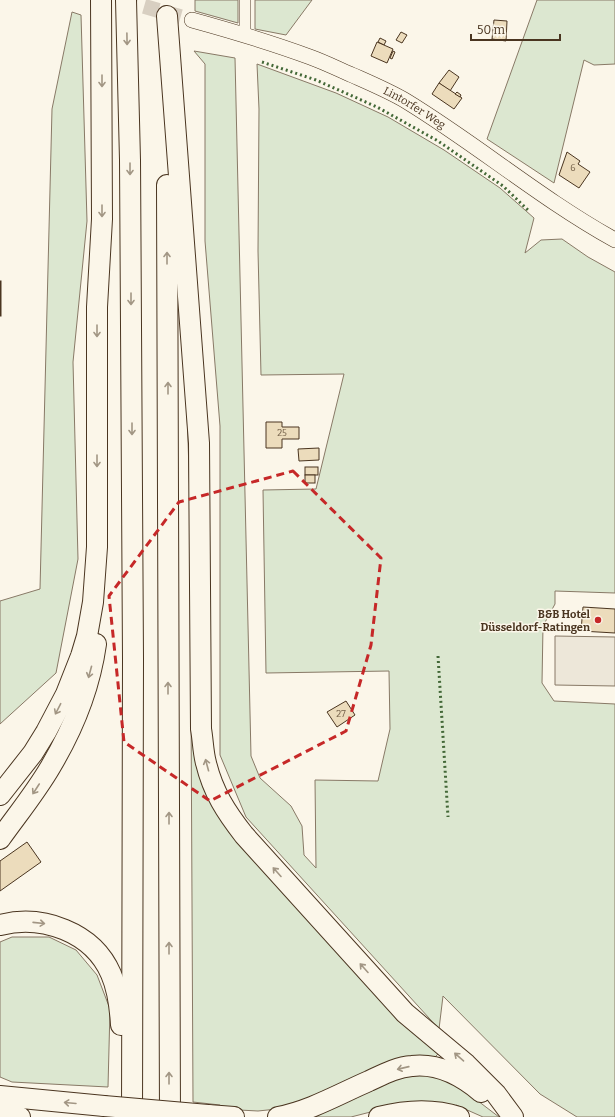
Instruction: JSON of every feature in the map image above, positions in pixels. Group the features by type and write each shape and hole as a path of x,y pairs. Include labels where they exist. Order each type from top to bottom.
{"highway":[{"path":"0,795 33,753 63,700 81,656 90,619 95,586 96,307 102,219 101,0"},
{"path":"126,0 130,168 133,651 132,1117"},
{"path":"167,8 170,1117"},
{"path":"167,8 199,443 201,729 205,762 215,791 228,814 244,835 405,1013 466,1064 496,1094 511,1117"},
{"path":"0,839 33,794 51,766 68,734 84,696 96,649 102,609 96,565"},
{"path":"0,925 13,922 50,924 68,931 85,941 101,956 114,981 119,1002 122,1038 132,1070"},
{"path":"278,1117 305,1109 390,1071 411,1066 422,1066 443,1070 462,1078 511,1117"},
{"path":"0,1090 25,1095 36,1100"},
{"path":"0,1096 234,1117"},
{"path":"379,1117 416,1111 436,1112 455,1116"},
{"path":"0,1113 20,1117"}],"main road":[{"name":"Lintorfer Weg","path":"192,20 245,35 311,57 366,81 404,100 451,129 550,201 615,240"}],"street":[{"path":"245,0 245,35"}],"highlighted area":[{"path":"293,471 381,558 371,645 346,731 210,801 124,742 109,596 179,502"}],"green space":[{"path":"195,0 238,0 238,23 195,11"},
{"path":"255,0 312,0 286,35 255,29"},
{"path":"537,0 615,0 615,64 594,65 584,60 554,183 487,139"},
{"path":"72,12 81,15 87,221 73,362 78,559 56,673 0,724 0,601 40,589 52,109"},
{"path":"194,51 235,58 251,756 260,778 291,806 302,826 304,855 316,868 315,780 378,781 390,729 389,671 266,673 263,490 316,489 344,374 261,375 258,251 259,109 257,64 336,93 388,117 444,150 500,188 534,218 525,253 541,240 562,239 588,257 615,272 615,593 555,591 555,604 543,626 542,683 554,701 615,704 615,1117 577,1117 540,1094 443,996 439,1029 246,817 220,755 220,426 205,241 205,64"},
{"path":"188,338 206,781 438,1054 433,1059 277,1109 258,1111 220,1109 220,1105 193,1102 190,500 187,412"},
{"path":"12,937 49,937 76,950 97,975 110,1009 108,1087 12,1082 0,1077 0,942"},
{"path":"415,1074 440,1077 461,1088 499,1117 483,1117 456,1105 455,1107 390,1107 351,1117 302,1117 372,1086"}],"shaded area":[{"path":"555,636 615,637 615,686 555,685"}],"building":[{"path":"494,20 507,21 506,41 492,39"},
{"path":"401,32 407,35 402,43 396,40"},
{"path":"380,38 386,41 384,45 378,42"},
{"path":"377,42 393,49 387,63 371,56"},
{"path":"393,51 395,52 392,59 390,58"},
{"path":"449,70 459,77 450,91 439,83"},
{"path":"439,83 462,98 454,109 432,94"},
{"path":"457,92 461,95 460,97 455,94"},
{"path":"567,152 580,161 578,164 590,172 579,188 559,175"},
{"path":"1,281 1,316 0,316"},
{"path":"266,422 282,422 282,427 299,427 299,439 282,439 282,448 266,448"},
{"path":"319,448 319,460 299,461 298,449"},
{"path":"305,467 318,467 318,475 305,475"},
{"path":"305,475 315,475 315,483 305,483"},
{"name":"B&B Hotel Düsseldorf-Ratingen","path":"583,607 615,609 615,633 581,631"},
{"path":"346,701 355,715 337,727 327,712"},
{"path":"27,842 41,862 0,891 0,861"}],"tunnel":[{"path":"122,0 192,20"}],"hedge":[{"path":"262,62 316,80 377,107 438,141 503,186 529,211"},
{"path":"438,656 448,817"}],"place":[{"name":"B&B Hotel Düsseldorf-Ratingen","path":"598,620"}]}
